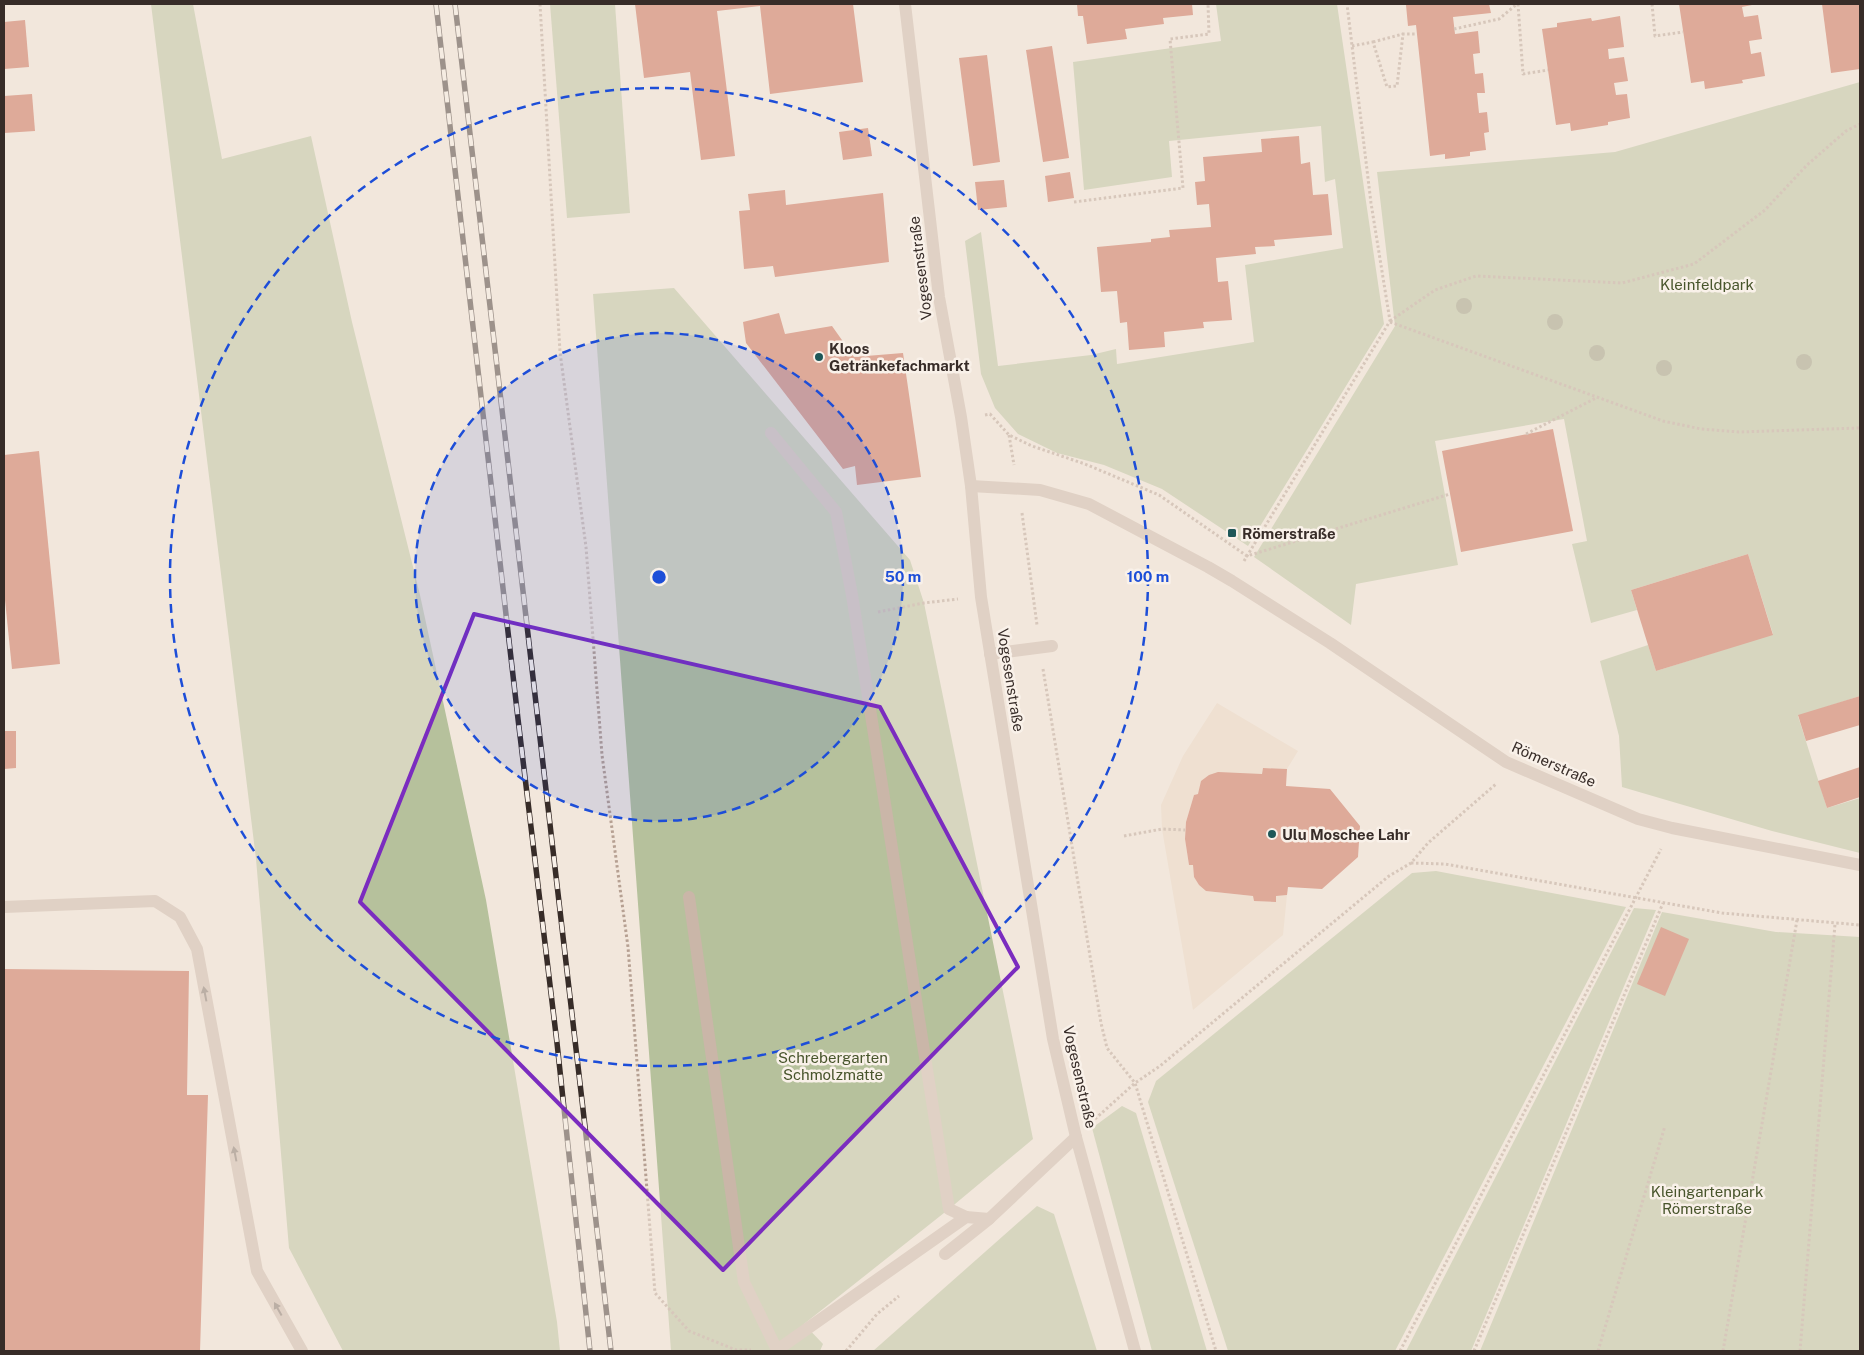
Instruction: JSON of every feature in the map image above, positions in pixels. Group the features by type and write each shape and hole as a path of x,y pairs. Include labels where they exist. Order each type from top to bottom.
{"street":[{"name":"Vogesenstraße","path":"905,4 939,297 961,417 971,486 981,597 1053,1039 1076,1136 1135,1351"},
{"path":"771,433 836,512 855,616 949,1209 966,1217 989,1219"},
{"name":"Römerstraße","path":"971,486 1019,487 1040,490 1089,504 1232,581 1330,643 1506,762 1638,819 1672,828 1860,865"},
{"path":"990,654 1046,647"},
{"path":"689,897 744,1282 777,1350 966,1217"},
{"path":"4,907 155,901 180,917 197,949 257,1271 302,1351"},
{"path":"945,1254 989,1219 1076,1136"}],"path":[{"path":"540,4 560,352 586,547 602,755 628,947 655,1293 689,1331 736,1350 777,1350"},
{"path":"1074,202 1183,188 1170,39 1209,34 1208,4"},
{"path":"1347,4 1371,203 1390,321"},
{"path":"1454,29 1499,19 1517,4"},
{"path":"1517,4 1523,74 1548,70"},
{"path":"1652,4 1655,36 1683,32"},
{"path":"1352,46 1403,34 1417,34"},
{"path":"1373,42 1388,87 1397,86 1403,34"},
{"path":"1232,581 1390,321 1435,290 1476,276 1622,283 1694,264 1765,210 1806,165 1846,131 1860,124"},
{"path":"1390,321 1663,421 1701,429 1739,432 1860,428"},
{"path":"1526,434 1597,398"},
{"path":"961,417 990,414 1009,435 1032,446 1085,464 1159,495 1247,556"},
{"path":"1009,435 1046,647 1101,1024 1108,1048 1135,1083 1216,1351"},
{"path":"1247,556 1450,494"},
{"path":"855,616 924,603 981,597"},
{"path":"1076,1136 1135,1083 1160,1066 1389,876 1411,864 1428,843 1497,783 1506,762"},
{"path":"1400,1351 1672,828"},
{"path":"1124,836 1162,829 1185,830"},
{"path":"1411,864 1445,864 1722,913 1860,925"},
{"path":"1474,1351 1663,902"},
{"path":"1723,1351 1797,920"},
{"path":"1800,1351 1835,924"},
{"path":"1598,1351 1665,1126"},
{"path":"846,1351 877,1314 904,1290"}],"highlighted area":[{"path":"474,614 880,707 1018,967 723,1270 360,902"}],"green space":[{"path":"151,4 193,4 222,159 311,136 352,322 420,595 486,900 557,1322 560,1351 343,1351 289,1248 256,859"},
{"path":"550,4 615,4 630,213 567,218"},
{"path":"1216,4 1337,4 1384,324 1248,546 1162,489 1104,465 1057,453 1018,434 995,408 981,374 965,241 981,232 998,366 1091,355 1116,349 1117,364 1254,342 1245,265 1343,248 1335,179 1325,182 1321,126 1169,141 1172,177 1084,190 1073,62 1221,41"},
{"name":"Kleinfeldpark","path":"1860,82 1860,696 1798,716 1827,808 1860,798 1860,853 1772,831 1622,787 1619,736 1600,661 1648,645 1656,671 1773,634 1748,554 1631,590 1637,610 1591,623 1572,544 1587,541 1564,419 1435,441 1458,565 1356,584 1351,625 1254,557 1395,326 1377,172 1615,152"},
{"name":"Schrebergarten Schmolzmatte","path":"674,288 910,560 924,603 1033,1139 949,1209 804,1324 823,1344 820,1351 671,1351 593,294"},
{"path":"1436,871 1626,907 1395,1351 1228,1351 1148,1102 1156,1081 1412,873"},
{"path":"1634,908 1656,910 1471,1351 1406,1351"},
{"name":"Kleingartenpark Römerstraße","path":"1662,912 1776,932 1860,937 1860,1351 1480,1351"},
{"path":"1122,1106 1136,1113 1207,1351 1152,1351 1092,1128"},
{"path":"1037,1206 1054,1214 1097,1351 873,1351"}],"shaded area":[{"path":"1217,703 1298,751 1287,769 1263,768 1262,774 1194,795 1186,822 1185,839 1189,865 1193,865 1194,877 1206,891 1253,896 1254,901 1276,902 1276,896 1287,895 1283,935 1193,1010 1162,829 1161,805 1183,756"}],"building":[{"path":"635,4 853,4 863,82 770,94 760,6 717,11 735,156 701,160 690,72 644,78"},
{"path":"1077,4 1192,4 1193,15 1163,18 1164,24 1125,29 1127,39 1087,44 1083,16 1078,16"},
{"path":"1489,4 1491,13 1453,17 1455,34 1478,31 1480,53 1473,54 1475,74 1483,73 1485,93 1477,93 1479,113 1487,112 1489,132 1484,133 1486,150 1470,152 1470,156 1445,159 1445,154 1430,156 1416,25 1408,26 1406,5"},
{"path":"1679,4 1757,4 1742,7 1744,17 1758,15 1762,39 1749,41 1751,54 1761,52 1765,76 1742,80 1743,83 1705,89 1704,81 1691,83"},
{"path":"1822,4 1860,4 1860,69 1831,73"},
{"path":"1620,16 1624,47 1608,49 1609,59 1624,57 1628,81 1614,83 1616,95 1627,94 1630,118 1608,122 1608,125 1571,131 1570,123 1556,125 1542,29 1557,27 1557,23 1591,18 1592,21"},
{"path":"25,20 29,67 4,69 4,22"},
{"path":"1052,46 1069,158 1043,162 1026,50"},
{"path":"987,55 1000,162 973,166 959,58"},
{"path":"32,94 35,131 4,133 4,96"},
{"path":"868,128 872,156 843,160 839,132"},
{"path":"1299,136 1301,164 1310,162 1313,195 1328,194 1332,235 1274,240 1275,246 1255,247 1256,254 1216,258 1218,282 1228,281 1232,320 1203,322 1204,328 1164,332 1165,347 1129,350 1127,322 1120,323 1117,291 1101,292 1097,247 1151,242 1151,239 1170,237 1169,230 1211,227 1209,204 1197,205 1195,182 1205,181 1203,157 1262,152 1261,139"},
{"path":"1070,172 1074,198 1048,202 1045,176"},
{"path":"1004,180 1007,207 978,210 975,182"},
{"path":"785,190 786,205 883,193 889,262 775,277 773,266 744,269 739,211 750,210 748,194"},
{"path":"779,313 785,334 832,326 854,357 903,353 921,477 857,485 855,466 843,469 746,343 743,322"},
{"path":"1553,429 1573,531 1461,552 1442,451"},
{"path":"39,451 60,664 12,669 4,590 4,455"},
{"path":"1748,554 1773,635 1656,671 1631,590"},
{"path":"1860,696 1860,725 1806,741 1798,715"},
{"path":"4,731 16,731 16,768 4,769"},
{"path":"1860,767 1860,797 1827,808 1818,781"},
{"name":"Ulu Moschee Lahr","path":"1263,768 1287,769 1286,786 1330,789 1360,826 1358,857 1322,889 1288,887 1287,895 1276,896 1276,902 1254,901 1253,896 1206,891 1194,877 1193,865 1189,865 1185,839 1186,822 1194,795 1198,794 1201,781 1209,775 1218,772 1262,774"},
{"path":"1661,927 1689,939 1665,996 1637,984"},
{"path":"4,969 189,971 187,1095 208,1095 200,1351 4,1351"}],"railway":[{"path":"436,4 557,1043 590,1351"},
{"path":"455,4 611,1351"}],"place":[{"name":"Kloos Getränkefachmarkt","path":"819,357"},
{"name":"Römerstraße","path":"1232,533"},
{"name":"Ulu Moschee Lahr","path":"1272,834"}]}
